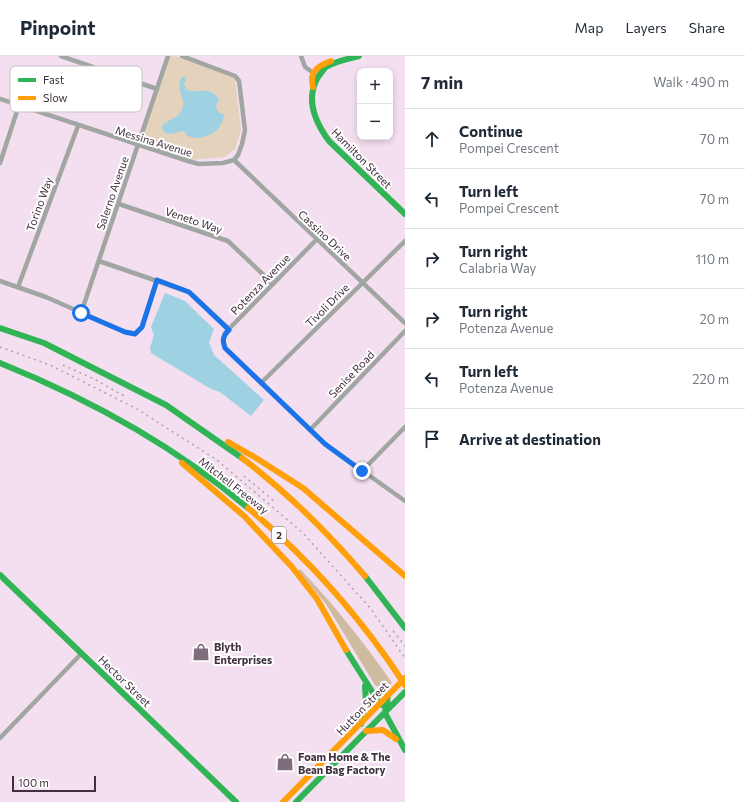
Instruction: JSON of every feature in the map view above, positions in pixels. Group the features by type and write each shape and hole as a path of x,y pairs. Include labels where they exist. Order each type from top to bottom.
{"main road":[{"name":"Hamilton Street","path":"359,56 350,57 326,67 316,74 313,87 313,106 315,115 322,132 329,141 405,214"},
{"path":"0,328 44,343 166,405 197,425 256,458 303,488 405,576"},
{"name":"Mitchell Freeway","path":"0,363 62,389 94,406 156,442 197,468 221,486 282,538 321,578 353,615 405,685"},
{"path":"197,425 270,480 308,515 352,560 376,588 405,628"},
{"path":"156,442 244,516 292,567 318,599 362,678 382,708 405,750"},
{"name":"Hector Street","path":"0,575 236,802"},
{"path":"361,724 368,698 362,678"},
{"name":"Hutton Street","path":"296,802 366,731 382,708 388,695 405,678"},
{"name":"Hutton Street","path":"283,802 361,724 382,708 393,704 405,692"},
{"path":"366,731 383,729 388,731 401,744"}],"street":[{"path":"61,56 90,66"},
{"name":"Salerno Avenue","path":"81,313 168,56"},
{"path":"182,56 232,73 239,80 246,130 238,155 234,160"},
{"path":"199,62 201,56"},
{"path":"301,56 305,67 316,74"},
{"path":"142,84 157,89"},
{"name":"Messina Avenue","path":"0,99 10,102"},
{"path":"0,163 17,112"},
{"name":"Messina Avenue","path":"39,112 188,162 199,164 223,163 234,160"},
{"name":"Torino Way","path":"18,287 78,126"},
{"name":"Cassino Drive","path":"234,160 405,323"},
{"name":"Veneto Way","path":"118,204 228,241 273,284"},
{"name":"Potenza Avenue","path":"317,239 225,333 223,340 225,348 325,444 405,502"},
{"name":"Tivoli Drive","path":"261,383 405,241"},
{"path":"99,261 189,292 229,330"},
{"path":"0,281 46,297 125,332 135,334 142,327 157,280"},
{"name":"Senise Road","path":"310,430 405,331"},
{"path":"362,471 405,427"},
{"path":"0,738 82,653"}],"shaded area":[{"path":"169,56 194,61 235,79 241,130 235,149 225,157 192,160 139,143"},
{"path":"300,569 348,624 392,683 384,690 375,685 326,604 298,571"}],"water":[{"path":"185,76 186,80 184,84 186,89 190,91 211,92 219,100 216,106 220,113 224,114 223,120 218,129 210,135 194,138 187,136 184,131 167,134 163,130 162,126 178,115 183,108 183,99 179,87 182,77"},
{"path":"165,293 185,301 214,329 209,342 214,355 264,400 251,416 220,392 211,389 151,353 150,348 154,335 151,327"}],"railway":[{"path":"0,347 50,365 137,409 217,460 303,533 371,609 405,658"},
{"path":"63,365 94,379 124,396"},
{"path":"244,476 274,501"},
{"path":"393,631 405,646"}],"traffic: fast":[{"path":"359,56 342,60 324,69 314,85 312,94 313,110 324,134 329,141 405,214"},
{"path":"0,328 44,343 166,405 242,458"},
{"path":"0,363 98,408 161,444 220,485 248,508"},
{"path":"0,575 236,802"},
{"path":"365,576 405,628"},
{"path":"346,650 380,704 384,706 393,704"},
{"path":"361,724 366,702 365,686"},
{"path":"296,802 405,692"},
{"path":"388,695 385,713 405,750"}],"traffic: slow":[{"path":"313,87 312,77 316,70 322,65 331,61"},
{"path":"228,442 303,488 405,576"},
{"path":"242,458 291,499 336,544 365,576"},
{"path":"182,463 244,516 292,567 317,599 346,650"},
{"path":"248,508 292,547 333,590 371,637 405,685"},
{"path":"283,802 405,678"},
{"path":"366,731 383,730 396,739"}],"place":[{"name":"Blyth Enterprises","path":"201,652"},
{"name":"Foam Home & The Bean Bag Factory","path":"285,762"}],"route":[{"path":"81,313 125,332 135,334 142,327 157,280 189,292 195,296 229,330 225,333 223,340 225,348 325,444 362,471"}]}
